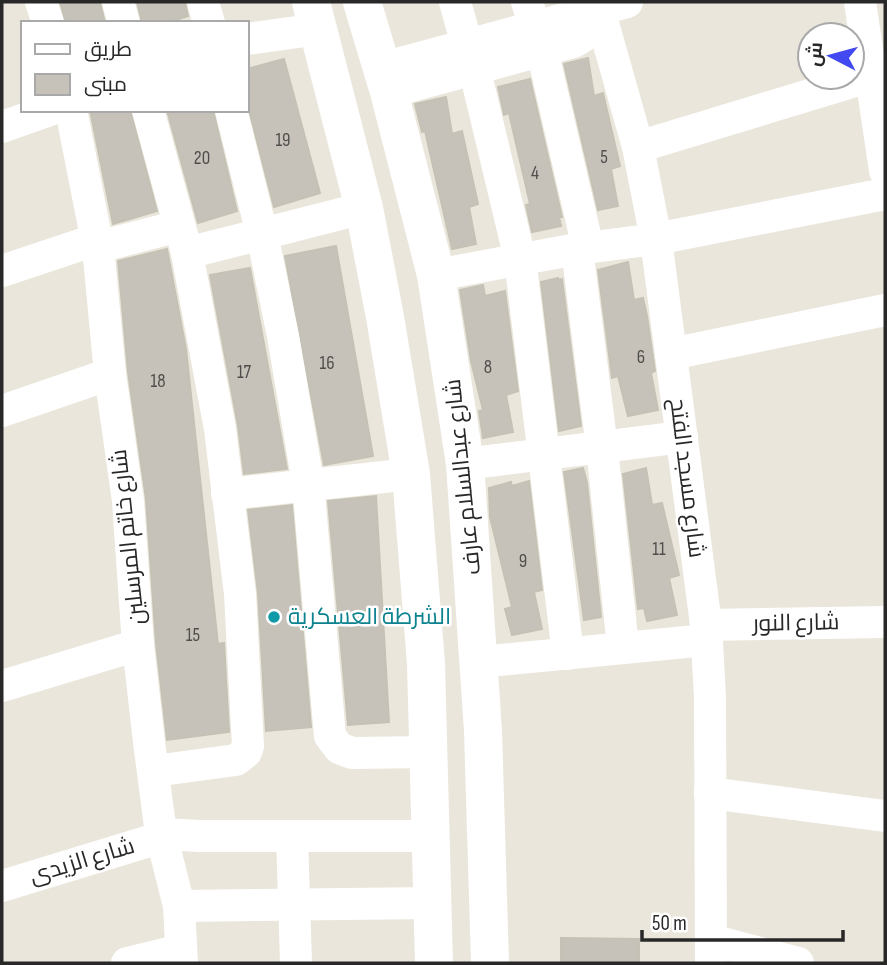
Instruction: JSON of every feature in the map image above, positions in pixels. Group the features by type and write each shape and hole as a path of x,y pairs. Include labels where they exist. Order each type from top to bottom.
{"main road":[{"name":"شارع عبدالسلام عارف","path":"362,2 436,275 465,464 480,662 490,957"},
{"path":"315,15 364,208 386,317 411,474 426,664 434,958"},
{"path":"432,871 440,879 461,883 481,876 488,868"},
{"path":"434,958 442,946 461,939 472,940 490,957"}],"street":[{"path":"41,2 47,21"},
{"path":"118,2 123,21"},
{"path":"203,2 208,21"},
{"path":"455,2 471,56 520,259 568,654"},
{"path":"860,2 879,74 885,171"},
{"path":"385,80 471,56 535,27 585,37 608,5"},
{"name":"شارع مسجد الفتح","path":"608,5 656,239 706,632 710,697 711,952"},
{"path":"248,39 315,15"},
{"path":"535,27 586,239 577,249 624,647"},
{"path":"638,148 879,74"},
{"path":"2,127 44,112"},
{"name":"شارع خاتم المرسلين","path":"71,112 96,243 110,374 128,501 138,645 161,834 179,906 181,957"},
{"path":"149,112 183,240 220,429 240,594 248,746 246,752 236,760 154,771"},
{"path":"232,112 262,234 283,335 308,483 330,736 339,748 352,753 429,752"},
{"path":"436,275 577,249 656,239 885,194"},
{"path":"2,271 96,243 262,234 364,208"},
{"path":"671,354 885,310"},
{"path":"2,411 110,374"},
{"path":"465,464 682,437"},
{"path":"227,494 308,483 411,474"},
{"name":"شارع النور","path":"480,662 624,647 706,632 885,622"},
{"path":"2,686 138,645"},
{"path":"710,793 885,816"},
{"path":"161,834 292,837 432,871"},
{"name":"شارع الزيدى","path":"2,886 156,839 161,834"},
{"path":"292,837 296,963"},
{"path":"179,906 294,905 432,871"},
{"path":"711,952 798,963"},
{"path":"127,963 181,957"}],"building":[{"path":"60,2 100,2 105,21 65,21"},
{"path":"137,2 185,2 188,16 172,21 142,21"},
{"path":"588,58 594,96 603,93 620,166 611,169 618,206 598,210 564,64"},
{"path":"284,59 320,193 274,207 248,106 248,69"},
{"path":"530,79 562,217 559,217 561,226 532,232 526,205 530,204 509,113 504,115 498,87"},
{"path":"446,97 452,134 462,131 478,204 469,207 476,244 452,249 425,131 422,132 415,104"},
{"path":"90,112 131,112 157,211 113,224"},
{"path":"168,112 213,112 237,211 198,223"},
{"path":"336,246 373,456 324,465 285,256"},
{"path":"167,249 186,349 218,644 224,643 229,732 167,740 156,643 146,499 128,372 118,261"},
{"path":"628,262 634,300 643,298 647,316 655,371 651,373 658,410 628,416 618,376 612,378 598,270"},
{"path":"250,268 287,469 244,474 238,426 210,275"},
{"path":"562,279 581,426 559,431 541,282"},
{"path":"483,285 485,296 505,291 518,391 506,395 513,432 483,438 479,411 483,410 471,361 460,290"},
{"path":"583,468 587,483 601,617 584,620 564,472"},
{"path":"646,468 652,505 662,503 679,575 669,578 677,615 647,621 644,608 638,609 623,474"},
{"path":"529,481 542,590 534,592 542,629 512,635 505,609 512,607 490,517 489,488 511,482 512,486"},
{"path":"376,496 389,722 348,725 328,501"},
{"name":"الشرطة العسكرية","path":"292,505 311,727 266,731 258,593 248,510"},
{"path":"561,938 639,939 639,963 561,963"}],"place":[{"name":"الشرطة العسكرية","path":"274,617"}]}
